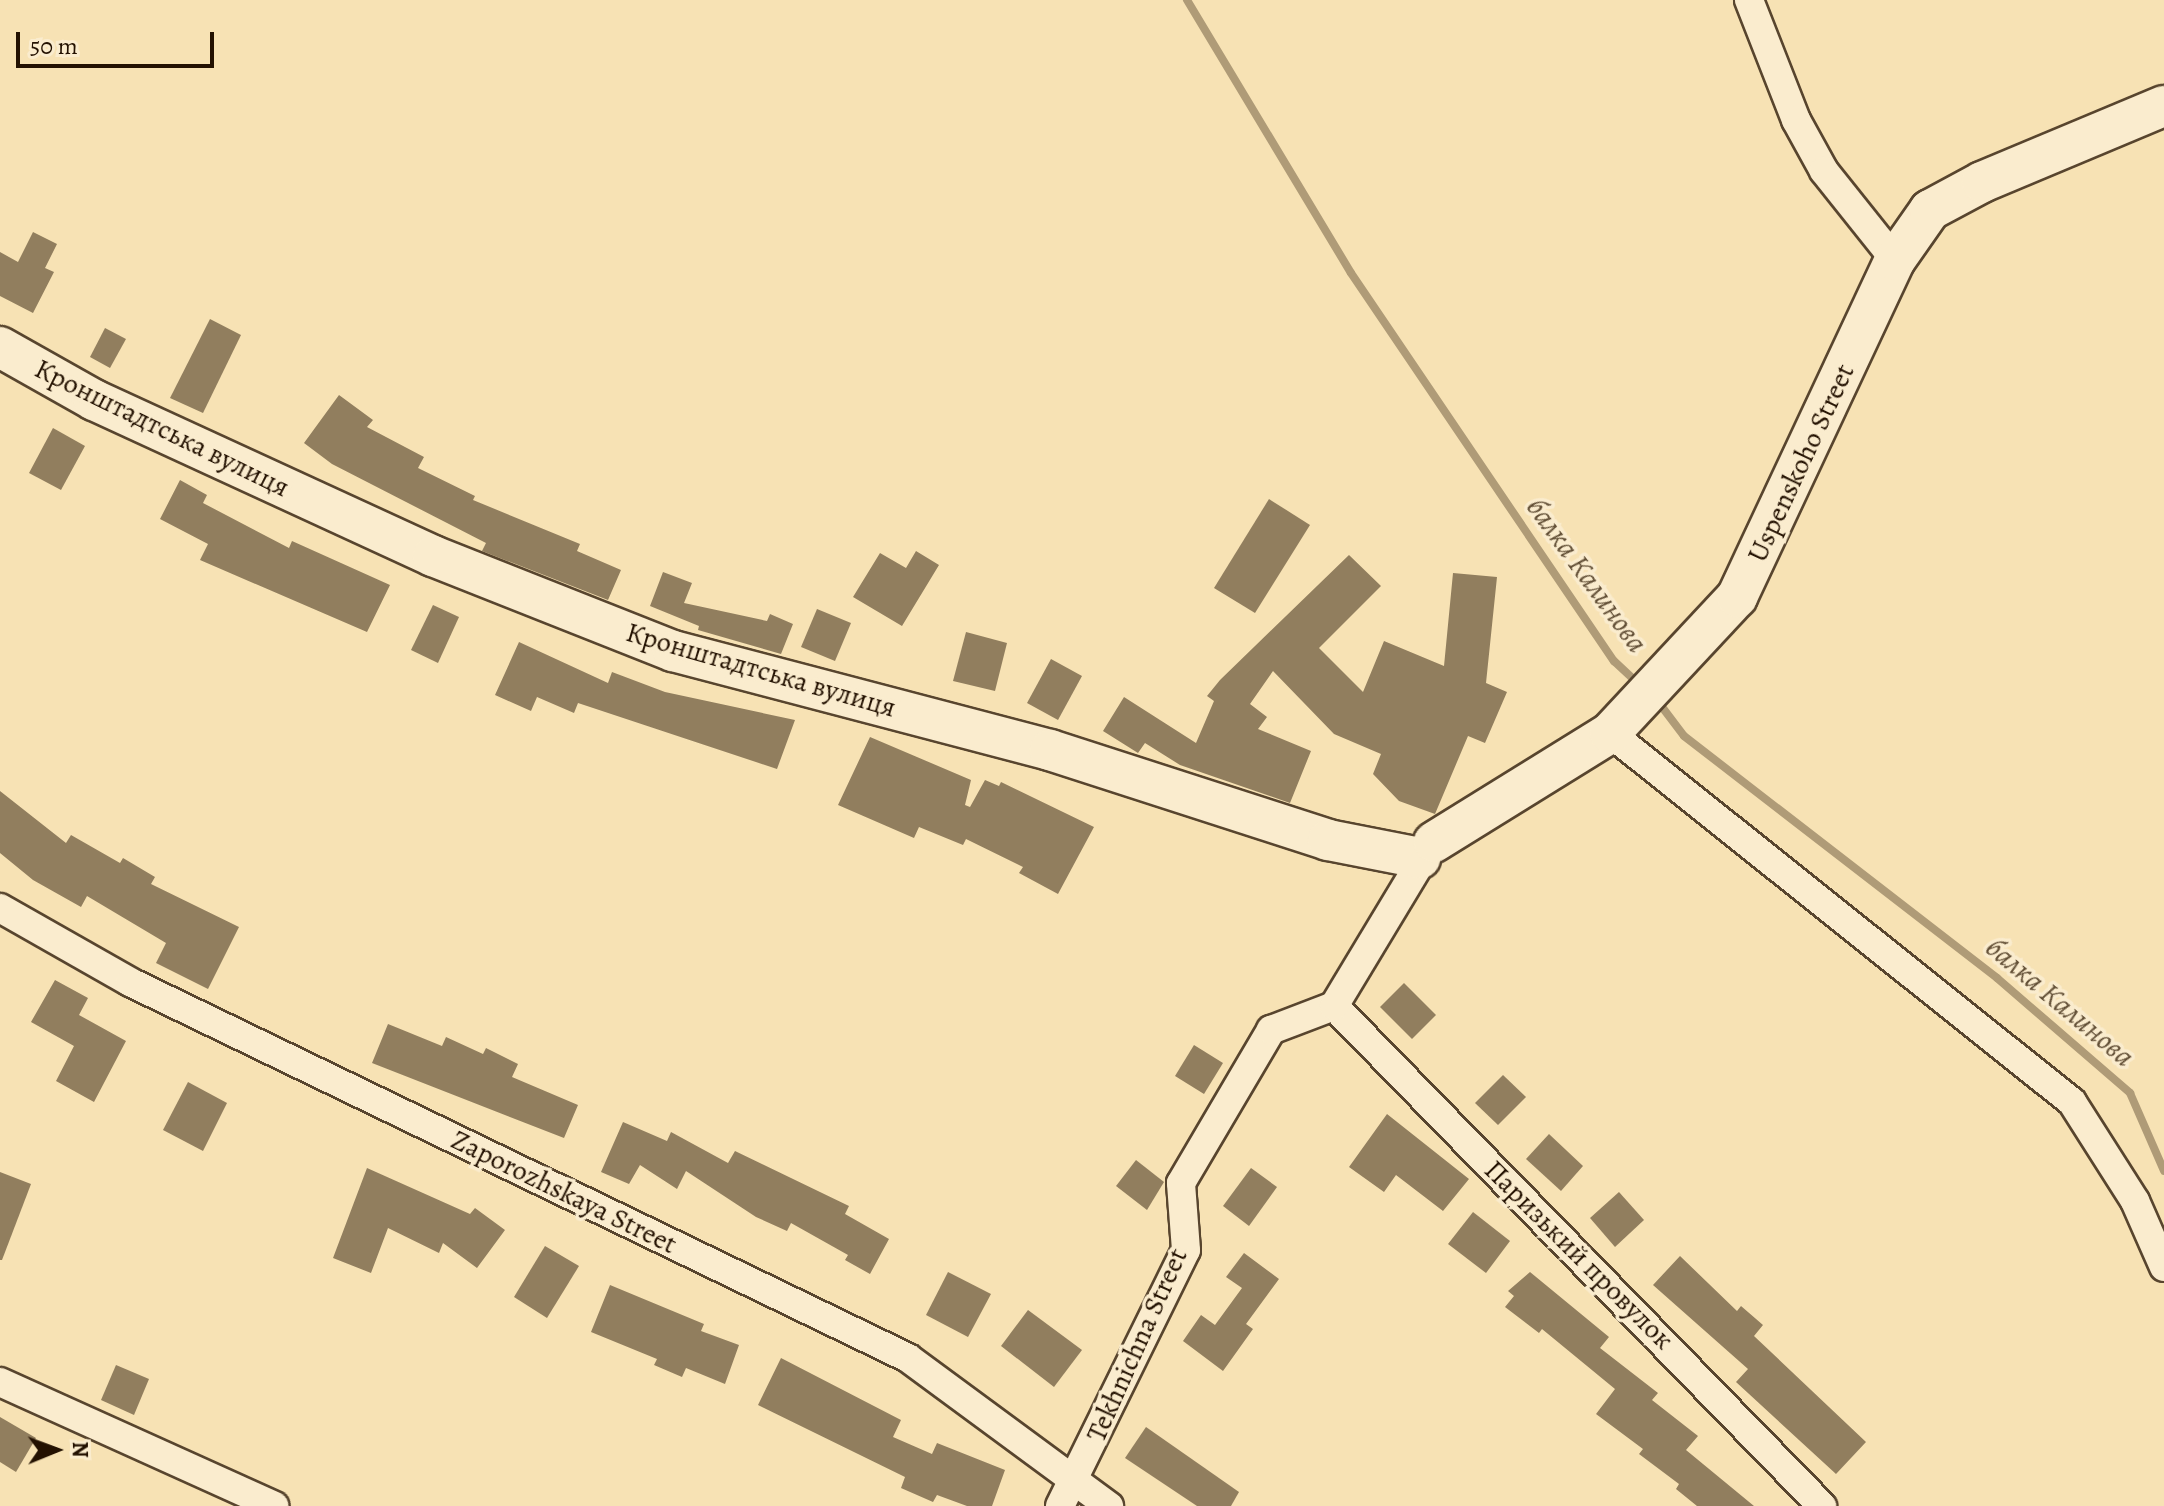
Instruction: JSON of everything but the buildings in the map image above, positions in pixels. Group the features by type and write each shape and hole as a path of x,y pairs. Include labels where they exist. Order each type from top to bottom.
{"street":[{"path":"1749,0 1796,120 1824,171 1895,260"},
{"name":"Uspenskoho Street","path":"1427,850 1610,733 1697,645 1737,597 1895,260 1930,210 1982,182 2164,106"},
{"name":"Кронштадтська вулиця","path":"0,347 94,400 433,556 673,651 1050,750 1328,840 1427,850"},
{"path":"1610,733 2072,1102 2135,1201 2164,1267"},
{"path":"1334,1006 1427,850"},
{"name":"Zaporozhskaya Street","path":"0,908 130,982 908,1358 1077,1478 1109,1506"},
{"name":"Tekhnichna Street","path":"1060,1506 1077,1478 1186,1250 1181,1183 1271,1030 1334,1006"},
{"name":"Паризький провулок","path":"1334,1006 1822,1506"},
{"path":"0,1382 274,1506"}],"waterway":[{"name":"балка Калинова","path":"1187,0 1351,273 1614,661 1640,685"},
{"name":"балка Калинова","path":"1656,699 1684,736 1997,978 2130,1093 2164,1171"}]}
